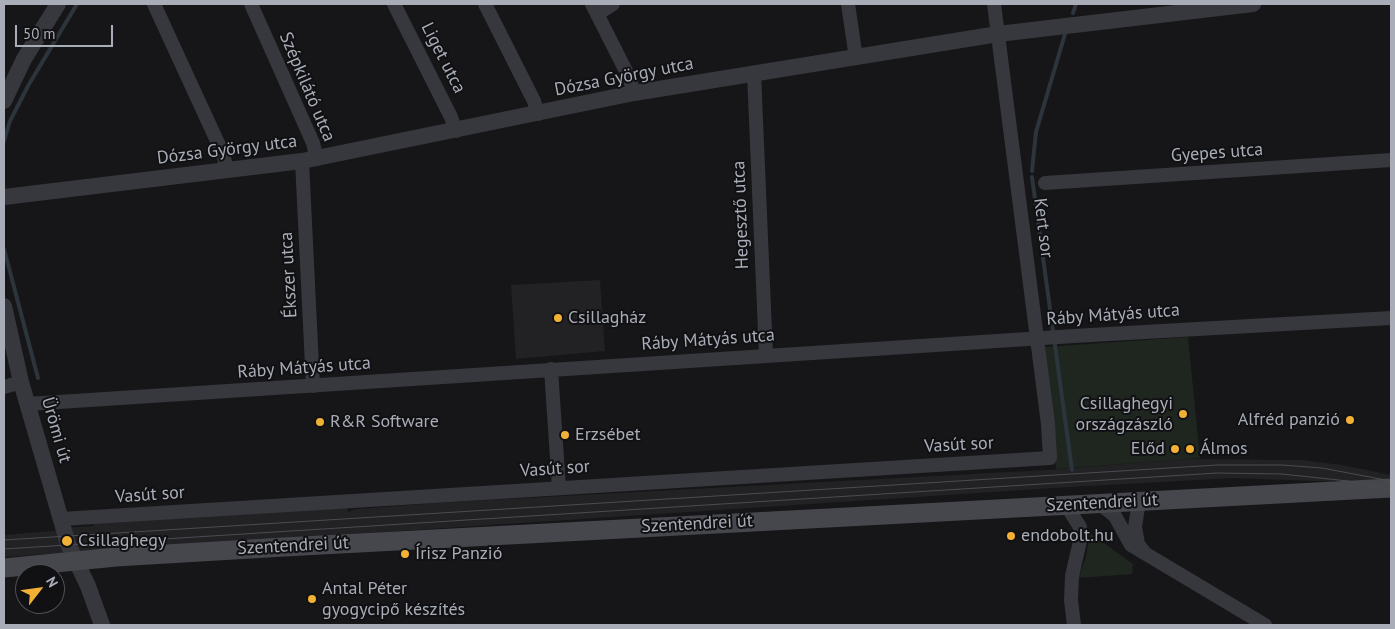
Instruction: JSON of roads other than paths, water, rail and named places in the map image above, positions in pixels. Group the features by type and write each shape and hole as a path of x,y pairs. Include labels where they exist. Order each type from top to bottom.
{"main road":[{"name":"Szentendrei út","path":"4,568 116,557 284,547 1391,488"}],"street":[{"path":"4,102 24,59 58,4"},
{"path":"154,4 225,158 227,169"},
{"name":"Szépkilátó utca","path":"251,4 313,143 310,160"},
{"name":"Liget utca","path":"394,4 452,117 456,131"},
{"path":"485,4 534,101 538,114"},
{"path":"613,4 594,9 629,78 634,93"},
{"path":"848,4 856,58"},
{"name":"Kert sor","path":"994,4 1048,338 1050,458"},
{"name":"Dózsa György utca","path":"4,198 310,160 634,93 754,73 1068,24 1252,4"},
{"name":"Hegesztő utca","path":"754,73 766,356"},
{"name":"Ékszer utca","path":"310,160 313,386"},
{"name":"Gyepes utca","path":"1045,183 1391,160"},
{"name":"Ürömi út","path":"4,306 21,382 68,544 78,562 102,625"},
{"name":"Ráby Mátyás utca","path":"28,404 551,369 1391,318"},
{"path":"551,369 559,488"},
{"path":"4,388 21,382"},
{"name":"Vasút sor","path":"61,519 1050,458"},
{"path":"1139,501 1135,527 1138,544 1147,557"},
{"path":"1100,504 1114,516 1131,545 1147,557 1265,625"},
{"path":"1066,505 1080,527 1080,540 1072,576 1071,600 1074,625"}],"waterway":[{"path":"4,141 10,121 28,86 77,4"},
{"path":"1073,13 1076,4"},
{"path":"1032,171 1036,132 1065,34"},
{"path":"1032,177 1072,470"},
{"path":"4,249 38,378"}],"tram line":[{"path":"4,540 1217,465 1282,465 1322,468 1391,481"},
{"path":"4,549 1217,473 1282,474 1348,481 1391,490"}],"place":[{"name":"Csillagház","path":"558,318"},
{"name":"Csillaghegyi országzászló","path":"1183,414"},
{"name":"Alfréd panzió","path":"1350,420"},
{"name":"R&R Software","path":"320,422"},
{"name":"Erzsébet","path":"565,435"},
{"name":"Előd","path":"1175,449"},
{"name":"Álmos","path":"1190,449"},
{"name":"endobolt.hu","path":"1011,536"},
{"name":"Csillaghegy","path":"67,541"},
{"name":"Írisz Panzió","path":"405,554"},
{"name":"Antal Péter gyogycipő készítés","path":"312,599"}]}
